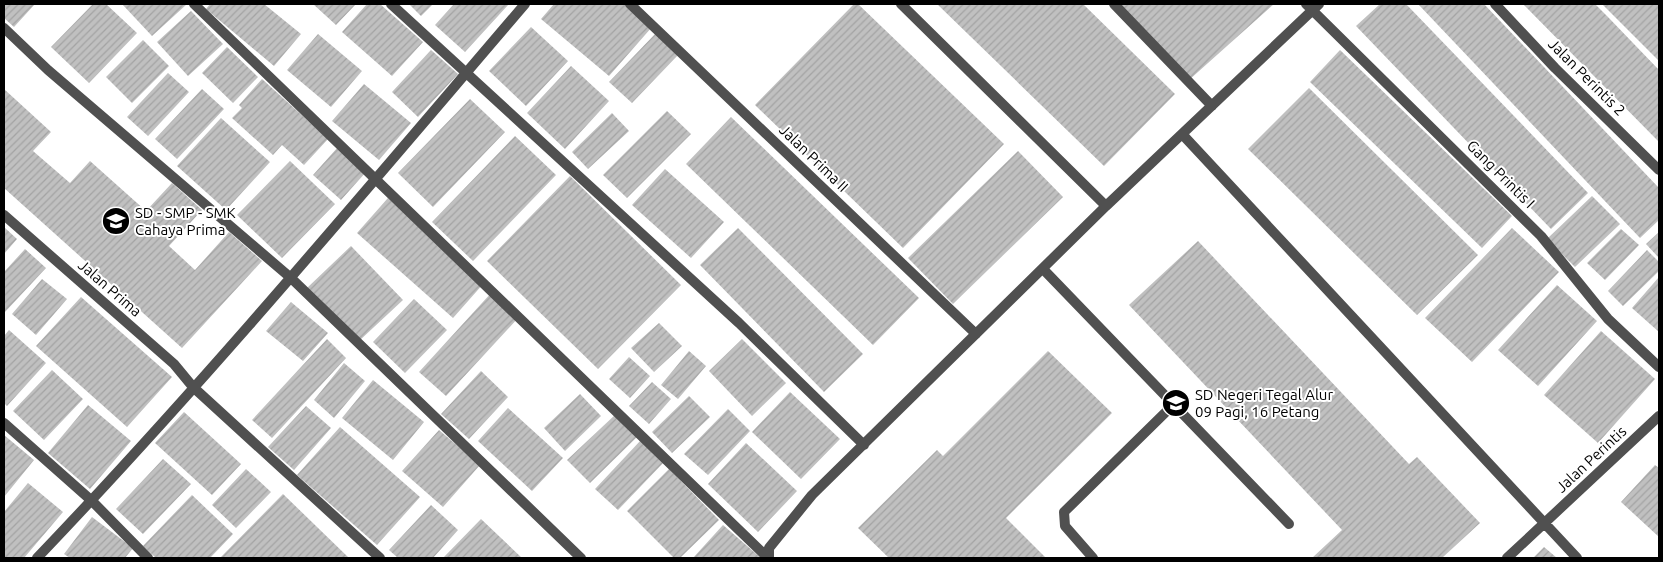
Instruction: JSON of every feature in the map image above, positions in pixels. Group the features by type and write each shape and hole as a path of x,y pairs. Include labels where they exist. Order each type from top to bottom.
{"street":[{"path":"194,4 375,179 433,232 768,558"},
{"path":"391,4 739,323 864,445"},
{"path":"37,558 92,501 291,278 525,4"},
{"name":"Jalan Prima II","path":"630,4 976,334"},
{"path":"901,4 1106,206"},
{"path":"1114,4 1212,106"},
{"name":"Jalan Perintis 2","path":"1495,4 1555,68 1659,170"},
{"path":"768,558 770,548 812,495 1313,6"},
{"name":"Gang Printis I","path":"1313,6 1541,236 1608,319 1659,368"},
{"path":"4,28 48,70 291,278 581,558"},
{"path":"1182,134 1577,558"},
{"name":"Jalan Prima","path":"4,215 174,364 193,387 380,558"},
{"path":"1043,269 1289,524"},
{"path":"1093,558 1066,526 1064,512 1173,405"},
{"name":"Jalan Perintis","path":"1507,558 1659,416"},
{"path":"4,423 92,501 148,558"}],"building":[{"path":"4,4 35,4 14,27 4,18"},
{"path":"93,4 106,4 137,33 89,83 51,47"},
{"path":"122,4 187,4 152,36"},
{"path":"210,4 264,4 301,34 274,66 206,9"},
{"path":"313,4 356,4 336,25"},
{"path":"367,4 380,4 423,42 392,76 342,32"},
{"path":"409,4 433,4 421,16"},
{"path":"454,4 509,4 465,52 435,25"},
{"path":"554,4 625,4 652,27 609,76 541,19"},
{"path":"854,4 858,4 1004,144 903,248 755,105"},
{"path":"937,4 1083,4 1175,94 1104,166"},
{"path":"1119,4 1274,4 1189,80"},
{"path":"1380,4 1406,4 1588,193 1551,229 1356,26"},
{"path":"1418,4 1484,4 1659,188 1659,220 1640,238"},
{"path":"1523,4 1595,4 1607,16 1659,70 1659,142"},
{"path":"1602,4 1659,4 1659,61"},
{"path":"191,11 223,44 188,76 157,42"},
{"path":"531,27 568,61 526,106 489,71"},
{"path":"656,33 679,54 632,103 609,82"},
{"path":"318,34 362,71 331,107 287,70"},
{"path":"143,40 169,66 132,103 106,77"},
{"path":"227,47 258,77 233,103 202,73"},
{"path":"431,50 458,74 418,117 392,92"},
{"path":"1340,50 1512,216 1482,248 1310,82"},
{"path":"571,66 609,101 565,149 527,113"},
{"path":"168,73 189,92 148,136 127,117"},
{"path":"262,79 328,139 304,165 282,145 273,155 232,118 242,108 239,105"},
{"path":"364,84 411,123 379,160 332,121"},
{"path":"1309,88 1478,255 1417,315 1248,149"},
{"name":"SD - SMP - SMK Cahaya Prima","path":"4,89 51,132 33,151 70,183 90,161 146,211 172,183 202,210 169,246 195,270 229,232 262,261 182,348 4,188"},
{"path":"202,89 224,109 177,159 155,139"},
{"path":"470,99 505,132 433,207 398,173"},
{"path":"667,111 691,134 627,198 603,175"},
{"path":"612,113 629,131 588,169 572,152"},
{"path":"731,117 919,298 873,345 686,164"},
{"path":"221,118 270,162 226,210 177,166"},
{"path":"515,136 556,175 473,261 432,222"},
{"path":"338,147 366,172 341,200 313,175"},
{"path":"1018,151 1063,197 953,304 908,258"},
{"path":"290,161 335,204 282,258 237,215"},
{"path":"665,169 724,222 691,258 632,205"},
{"path":"570,176 681,285 598,369 487,261"},
{"path":"1592,196 1620,224 1575,267 1547,239"},
{"path":"388,198 484,283 453,318 357,233"},
{"path":"4,227 17,239 4,254"},
{"path":"738,228 863,354 824,392 700,265"},
{"path":"1512,228 1559,272 1472,362 1425,318"},
{"path":"1621,229 1639,245 1605,280 1587,263"},
{"path":"1659,232 1659,258 1646,244"},
{"path":"1198,241 1409,464 1417,457 1480,523 1442,558 1312,558 1342,530 1129,305"},
{"path":"351,246 403,300 359,341 307,288"},
{"path":"25,249 46,268 5,312 4,272"},
{"path":"1647,250 1659,262 1659,271 1623,306 1608,291"},
{"path":"1659,277 1659,332 1632,308"},
{"path":"42,279 67,299 36,335 12,314"},
{"path":"1557,285 1597,321 1538,386 1498,350"},
{"path":"492,292 519,317 446,396 419,372"},
{"path":"81,297 172,377 127,427 36,346"},
{"path":"414,299 447,330 405,373 373,342"},
{"path":"291,302 328,333 303,361 266,331"},
{"path":"659,323 682,346 654,372 631,348"},
{"path":"9,330 46,363 7,406 4,403 4,336"},
{"path":"1601,331 1655,379 1598,443 1544,395"},
{"path":"327,339 346,358 272,438 252,420"},
{"path":"742,339 786,383 752,416 709,371"},
{"path":"689,351 706,366 678,399 661,385"},
{"path":"1048,351 1112,413 1006,518 1046,558 889,558 858,528 937,450 943,456"},
{"path":"629,357 650,376 630,398 609,379"},
{"path":"344,363 365,381 334,418 314,400"},
{"path":"52,370 83,399 44,440 13,411"},
{"path":"481,371 508,397 469,439 441,414"},
{"path":"373,380 424,422 393,460 342,418"},
{"path":"652,382 671,399 649,424 629,406"},
{"path":"790,392 840,439 801,479 752,432"},
{"path":"580,394 601,416 565,451 544,428"},
{"path":"689,396 710,417 672,453 652,432"},
{"path":"88,405 131,441 90,489 48,453"},
{"path":"306,406 331,428 294,470 268,447"},
{"path":"508,408 563,458 532,491 478,441"},
{"path":"728,409 750,431 708,475 684,454"},
{"path":"184,412 241,464 212,495 155,443"},
{"path":"616,414 638,436 590,483 567,460"},
{"path":"340,427 420,497 377,545 297,475"},
{"path":"439,430 480,465 443,507 402,471"},
{"path":"4,435 34,460 4,497"},
{"path":"642,439 665,461 618,510 595,489"},
{"path":"746,443 797,491 758,532 708,484"},
{"path":"163,459 191,484 143,534 116,509"},
{"path":"1655,465 1659,468 1659,537 1621,502"},
{"path":"246,469 271,492 236,528 212,505"},
{"path":"669,469 719,520 680,558 674,558 627,511"},
{"path":"28,483 63,512 24,558 4,558 4,512"},
{"path":"283,494 349,558 220,558"},
{"path":"192,495 233,534 210,558 156,558 143,546"},
{"path":"431,505 458,530 433,558 398,558 389,550"},
{"path":"92,517 133,548 125,558 70,558 64,554"},
{"path":"481,519 522,558 443,558"},
{"path":"723,525 761,558 693,558"},
{"path":"1544,547 1557,558 1533,558"}],"place":[{"name":"SD - SMP - SMK Cahaya Prima","path":"116,221"},
{"name":"SD Negeri Tegal Alur 09 Pagi, 16 Petang","path":"1176,403"}]}
